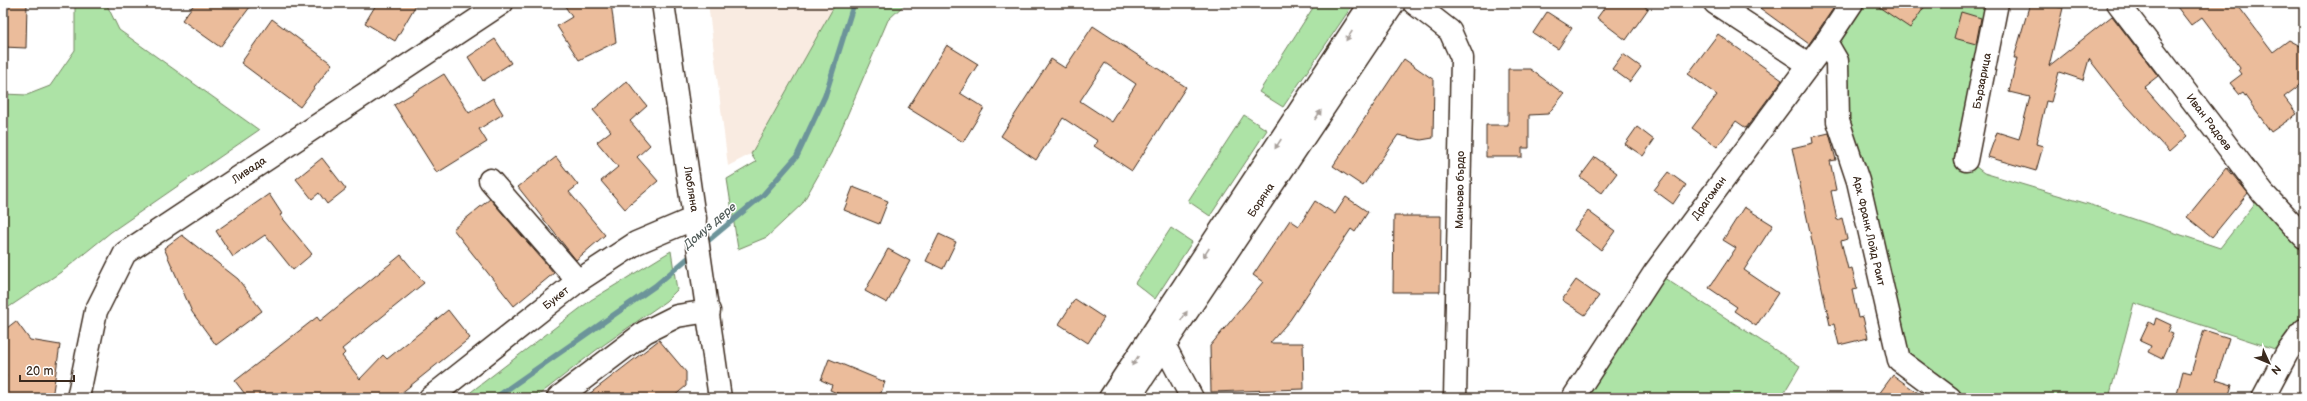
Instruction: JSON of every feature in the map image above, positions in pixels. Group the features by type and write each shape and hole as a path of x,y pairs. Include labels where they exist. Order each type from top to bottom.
{"street":[{"name":"Ливада","path":"78,398 96,311 125,253 502,3"},
{"name":"Любляна","path":"663,3 709,311 720,398"},
{"name":"Боряна","path":"1110,398 1371,3"},
{"name":"Боряна","path":"1129,398 1394,3"},
{"name":"Маньово бърдо","path":"1414,3 1450,31 1462,58 1455,398"},
{"path":"1716,3 1808,64"},
{"name":"Драгоман","path":"1572,398 1655,272 1808,64 1826,42 1852,3"},
{"name":"Бързарица","path":"1966,160 1997,3"},
{"name":"Иван Радоев","path":"2125,6 2263,193 2304,237"},
{"name":"Арх. Франк Лойд Раит","path":"1826,42 1837,61 1838,121 1858,181 1899,360 1950,398"},
{"path":"490,180 578,281"},
{"name":"Букет","path":"430,398 578,281 636,243 696,224"},
{"path":"558,398 645,332 677,316 709,311"},
{"path":"2263,398 2284,358 2304,330"},
{"path":"1164,345 1192,398"}],"shaded area":[{"path":"708,3 836,3 751,154 728,166"}],"green space":[{"path":"75,3 106,3 119,30 259,130 111,232 64,270 9,307 3,309 3,94 27,95 50,86 75,50"},
{"path":"836,3 906,3 888,20 831,153 802,204 767,237 738,249 727,179 756,162 751,154"},
{"path":"1316,3 1354,3 1283,107 1259,92"},
{"path":"1852,3 1997,3 1967,160 1984,173 2098,207 2220,248 2263,193 2304,237 2304,330 2287,353 2134,303 2109,398 1950,398 1899,360 1826,42"},
{"path":"1244,115 1267,130 1210,216 1188,201"},
{"path":"1171,228 1192,242 1155,299 1135,283"},
{"path":"671,251 677,290 666,301 595,351 535,398 463,398 591,300"},
{"path":"1655,272 1800,366 1782,396 1785,398 1573,398"}],"building":[{"path":"3,3 27,3 26,48 3,47"},
{"path":"195,3 253,3 220,47 182,20"},
{"path":"377,3 417,3 395,41 365,23"},
{"path":"563,3 611,3 616,42 579,60 557,26 572,17"},
{"path":"1608,3 1640,3 1648,9 1626,40 1597,18"},
{"path":"1753,3 1837,3 1809,44"},
{"path":"1873,3 1927,3 1910,28"},
{"path":"2030,3 2041,3 2063,8 2049,66 2112,16 2158,76 2144,87 2187,136 2169,152 2118,96 2089,59 2083,80 2059,72 2051,102 2046,101 2036,144 2043,146 2036,171 1988,157 1997,132 2019,139 2030,97 2009,92 2017,58 2014,58"},
{"path":"2174,3 2236,3 2273,52 2289,40 2304,48 2304,82 2284,97 2297,114 2271,132 2243,93 2240,95 2230,83 2242,74 2239,70 2240,68 2202,17 2191,25"},
{"path":"1547,12 1572,28 1558,49 1533,33"},
{"path":"1961,12 1981,18 1976,44 1954,38"},
{"path":"272,19 332,64 300,107 241,63"},
{"path":"1093,26 1186,87 1132,171 1094,146 1098,141 1063,118 1036,160 1001,136 1051,59 1065,68","holes":["1105,63 1136,84 1112,122 1080,101"]},
{"path":"1718,34 1782,80 1746,128 1736,121 1717,147 1692,128 1717,95 1688,74"},
{"path":"495,39 511,63 483,81 468,57"},
{"path":"947,45 978,64 960,93 984,108 963,142 908,108"},
{"path":"1623,54 1641,67 1630,82 1612,69"},
{"path":"1404,59 1434,80 1433,138 1421,140 1398,135 1363,186 1333,166"},
{"path":"1508,69 1530,69 1564,94 1548,114 1529,115 1529,148 1522,148 1522,157 1486,157 1486,125 1508,125"},
{"path":"444,74 469,113 493,98 503,114 479,129 487,142 437,173 394,105"},
{"path":"627,81 647,106 630,121 650,145 637,157 658,181 625,209 601,181 618,167 597,142 611,131 593,110"},
{"path":"1637,127 1654,140 1643,156 1625,144"},
{"path":"1829,133 1836,160 1830,161 1836,190 1831,191 1837,220 1842,218 1847,239 1841,241 1848,269 1852,268 1857,289 1852,290 1858,318 1863,317 1868,338 1839,345 1834,324 1830,325 1792,148 1813,143 1812,137"},
{"path":"556,157 578,185 569,192 605,235 576,260 518,187"},
{"path":"1595,157 1617,173 1602,193 1580,177"},
{"path":"322,158 346,189 327,204 319,193 312,199 296,179"},
{"path":"2227,168 2248,193 2212,237 2187,217"},
{"path":"1668,172 1686,185 1673,204 1654,190"},
{"path":"853,187 888,201 879,224 844,210"},
{"path":"269,194 282,214 280,215 312,254 293,270 265,235 233,257 216,231"},
{"path":"1346,197 1368,212 1355,232 1351,229 1290,320 1270,343 1303,343 1304,389 1211,392 1210,346 1263,282 1253,275 1290,220 1299,226 1315,201 1335,214"},
{"path":"490,199 554,273 514,306 453,229"},
{"path":"1744,207 1773,225 1744,270 1778,293 1756,326 1734,311 1737,307 1709,288 1736,248 1723,240"},
{"path":"1588,211 1615,231 1601,250 1574,230"},
{"path":"1394,216 1441,216 1440,292 1393,292"},
{"path":"939,234 956,242 943,269 926,261"},
{"path":"182,235 238,279 262,311 216,345 192,312 164,248"},
{"path":"888,249 910,261 887,303 865,291"},
{"path":"401,255 424,283 342,349 345,353 342,356 360,379 383,355 387,359 448,310 470,338 395,398 248,398 235,381 317,317 320,321"},
{"path":"1576,280 1599,296 1585,315 1562,300"},
{"path":"1075,299 1104,318 1088,343 1059,324"},
{"path":"2156,318 2171,325 2168,332 2173,334 2162,359 2148,352 2151,346 2140,341 2149,322 2154,325"},
{"path":"16,321 30,340 60,345 52,398 3,398 6,375 3,375 3,331"},
{"path":"2204,330 2229,338 2216,380 2232,385 2228,398 2176,398 2183,371 2191,373"},
{"path":"659,340 686,372 686,386 672,398 584,398"},
{"path":"829,359 885,382 879,398 848,398 830,390 832,385 821,380"},
{"path":"1893,375 1925,398 1876,398"}],"waterway":[{"name":"Домуз дере","path":"703,245 763,195 797,156 825,96 854,3"},
{"name":"Домуз дере","path":"495,398 655,286 694,253"}]}
